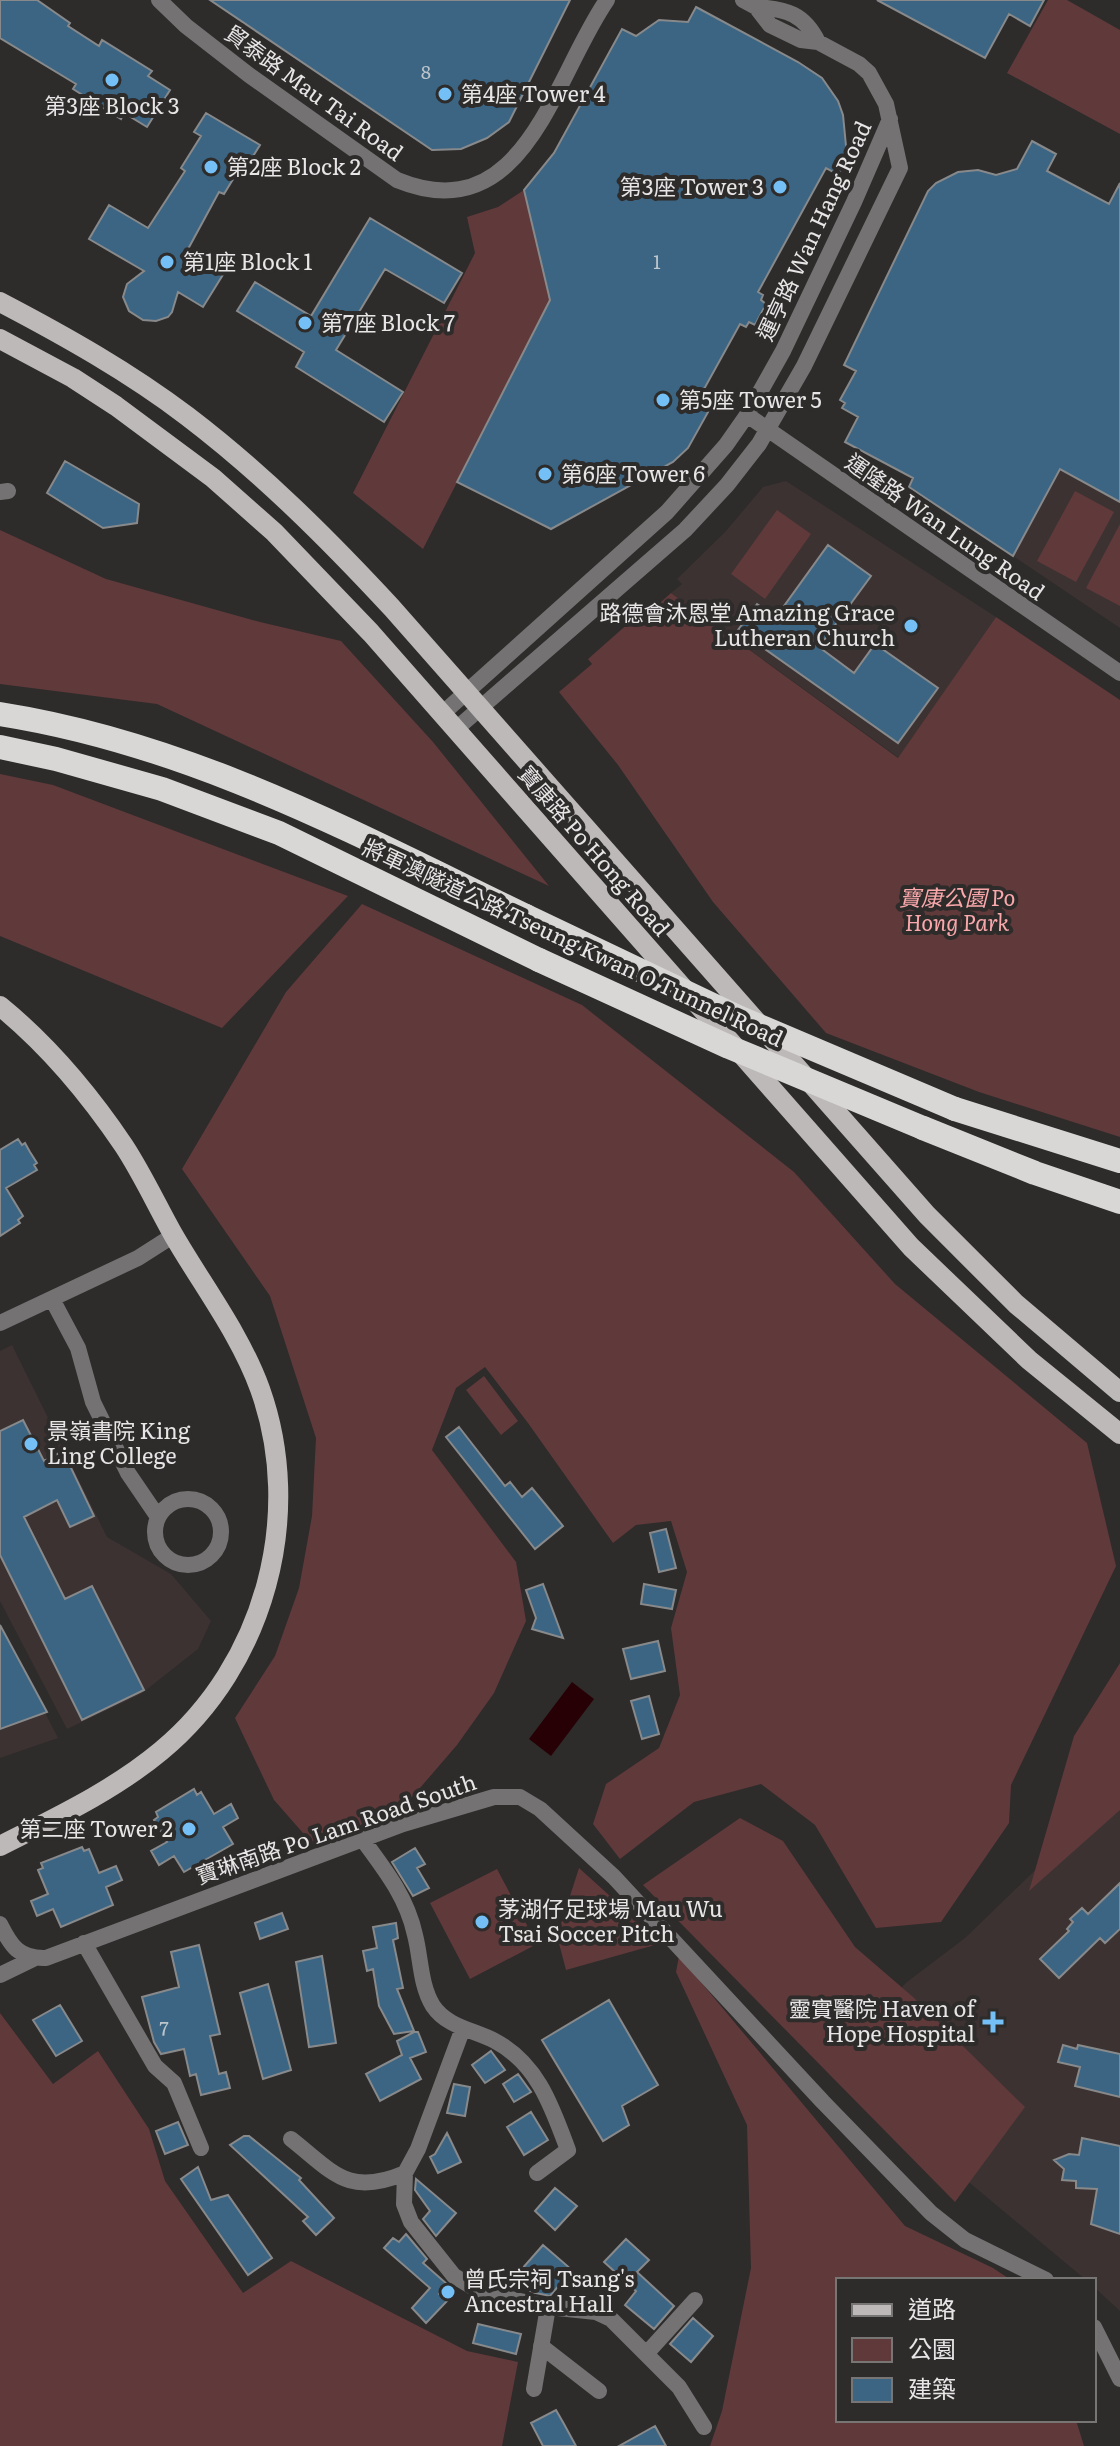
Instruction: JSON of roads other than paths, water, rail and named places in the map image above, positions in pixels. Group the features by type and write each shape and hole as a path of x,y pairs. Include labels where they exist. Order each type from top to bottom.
{"highway":[{"name":"將軍澳隧道公路 Tseung Kwan O Tunnel Road","path":"0,714 94,733 193,763 303,809 738,1017 955,1109 1120,1161"},
{"name":"將軍澳隧道公路 Tseung Kwan O Tunnel Road","path":"0,747 162,789 279,833 539,960 729,1047 944,1137 1120,1202"}],"main road":[{"name":"寶康路 Po Hong Road","path":"0,302 142,385 229,449 342,554 927,1215 1016,1304 1120,1392"},
{"name":"寶康路 Po Hong Road","path":"0,339 73,378 116,406 247,507 338,597 911,1247 1018,1351 1120,1434"},
{"path":"0,1006 27,1028 68,1071 124,1146 234,1333 259,1386 272,1427 279,1489 277,1546 266,1593 248,1637 226,1678 197,1716 163,1750 126,1779 0,1846"}],"street":[{"name":"貿泰路 Mau Tai Road","path":"159,0 186,26 249,75 397,180 411,186 441,191 486,181 500,173 522,152 604,3"},
{"path":"750,4 779,9 809,24 818,42 859,64 878,85 890,119"},
{"name":"運亨路 Wan Hang Road","path":"449,722 466,691 667,512 714,462 747,415 783,351 890,119"},
{"name":"運亨路 Wan Hang Road","path":"449,722 482,709 685,530 727,485 768,429 804,366 900,168 890,119"},
{"name":"運隆路 Wan Lung Road","path":"747,415 1120,673"},
{"path":"0,1323 138,1258 174,1235"},
{"path":"52,1299 78,1348 93,1402 128,1473 158,1517 155,1536 158,1546 175,1563 197,1564 209,1557 217,1547 219,1522 204,1504 191,1500 176,1502 158,1517"},
{"name":"寶琳南路 Po Lam Road South","path":"0,1975 33,1959 46,1958 403,1824 510,1795 531,1802 614,1877 931,2213 965,2240 1042,2278"},
{"path":"363,1840 406,1902 427,1995 435,2009 447,2021 499,2043 518,2057 534,2074 547,2096 568,2150 537,2173"},
{"path":"0,1924 11,1946 33,1959"},
{"path":"84,1943 155,2066 196,2103"},
{"path":"463,2028 418,2149 405,2173 404,2204 411,2222 454,2276 483,2293 548,2307 596,2312 611,2319 679,2387 704,2427"},
{"path":"174,2083 201,2148"},
{"path":"291,2139 336,2174 354,2183 373,2184 405,2173"},
{"path":"647,2353 695,2300"},
{"path":"534,2389 548,2307"},
{"path":"1096,2331 1120,2379"},
{"path":"541,2346 599,2391"}],"place":[{"name":"第3座 Block 3","path":"112,80"},
{"name":"第4座 Tower 4","path":"445,94"},
{"name":"第2座 Block 2","path":"211,167"},
{"name":"第3座 Tower 3","path":"780,187"},
{"name":"第1座 Block 1","path":"167,262"},
{"name":"第7座 Block 7","path":"305,323"},
{"name":"第5座 Tower 5","path":"663,400"},
{"name":"第6座 Tower 6","path":"545,474"},
{"name":"路德會沐恩堂 Amazing Grace Lutheran Church","path":"911,626"},
{"name":"景嶺書院 King Ling College","path":"31,1444"},
{"name":"第二座 Tower 2","path":"189,1829"},
{"name":"茅湖仔足球場 Mau Wu Tsai Soccer Pitch","path":"482,1922"},
{"name":"靈實醫院 Haven of Hope Hospital","path":"993,2022"},
{"name":"曾氏宗祠 Tsang's Ancestral Hall","path":"448,2292"}],"park label":[{"name":"寶康公園 Po Hong Park","path":"957,910"}]}
